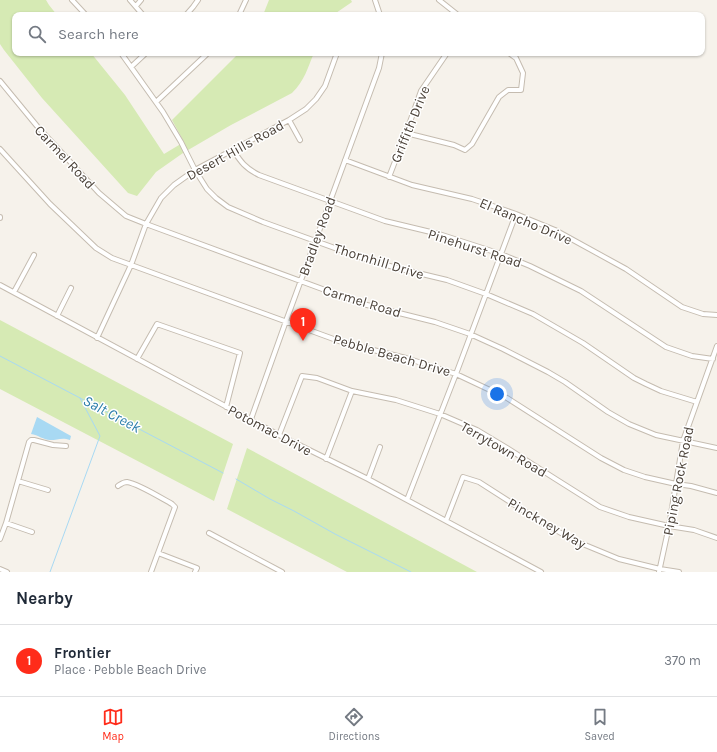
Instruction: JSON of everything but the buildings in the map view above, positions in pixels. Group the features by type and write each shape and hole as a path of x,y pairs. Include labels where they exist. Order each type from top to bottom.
{"street":[{"path":"72,0 83,12"},
{"path":"130,0 141,12"},
{"path":"136,6 141,0"},
{"path":"189,12 198,0"},
{"path":"240,12 246,0"},
{"path":"375,0 378,12"},
{"path":"439,0 454,12"},
{"name":"Thornhill Drive","path":"123,56 156,102 181,142 195,170 207,189 228,207 263,222 365,259 446,280 486,294 539,318 584,343 634,378 664,392 697,402"},
{"path":"131,67 143,56"},
{"path":"156,102 205,56"},
{"name":"Desert Hills Road","path":"97,338 131,265 146,224 161,198 174,185 195,170 289,120 306,109 316,99 325,86 336,56"},
{"name":"Bradley Road","path":"251,420 300,281 379,68 381,56"},
{"name":"Griffith Drive","path":"389,177 421,91 445,56"},
{"path":"406,133 454,145 465,150 472,144 499,97 508,90 520,90 522,73 516,58 513,56"},
{"name":"Carmel Road","path":"0,81 37,126 99,193 126,216 363,304 435,322 470,334 503,348 566,382 608,412 629,424 656,435 717,448"},
{"path":"289,120 300,140"},
{"name":"Pebble Beach Drive","path":"0,149 50,204 96,248 112,258 339,341 406,358 456,374 507,398 601,458 624,470 645,477 717,493"},
{"name":"Pinehurst Road","path":"233,150 244,166 251,171 385,221 439,234 501,254 530,266 581,291 666,347 692,356 713,359"},
{"name":"El Rancho Drive","path":"345,160 412,185 472,199 516,214 555,230 626,269 682,307 703,314 717,315"},
{"path":"407,500 516,214"},
{"path":"14,292 34,255"},
{"name":"Potomac Drive","path":"0,285 226,407 368,479 541,572"},
{"path":"57,316 71,288"},
{"path":"138,359 157,324 240,353 226,407"},
{"name":"Piping Rock Road","path":"659,570 670,526 683,441 717,346"},
{"name":"Terrytown Road","path":"279,435 302,376 317,378 352,391 396,400 440,414 483,434 600,506 628,517 694,530 717,538"},
{"path":"326,459 352,391"},
{"path":"0,539 29,442 34,440 53,445 66,446"},
{"path":"368,479 380,447"},
{"name":"Pinckney Way","path":"446,521 463,477 479,482 535,518 573,540 619,558 659,570 679,572"},
{"path":"18,481 48,490"},
{"path":"118,486 123,482 127,482 146,490 175,507 151,572"},
{"path":"6,523 32,532"},
{"path":"209,533 273,570 282,572"},
{"path":"158,554 196,570"},
{"path":"0,569 7,572"}],"green space":[{"path":"0,0 46,0 55,12 12,12 12,56 93,56 125,95 164,154 184,142 172,120 236,56 313,56 303,79 292,93 231,125 183,153 156,172 137,196 128,193 42,98 0,44"},
{"path":"269,0 351,0 352,2 337,12 264,12"},
{"path":"0,320 233,444 214,501 0,389"},
{"path":"247,448 477,572 347,572 227,509"}],"water":[{"path":"37,417 71,436 70,440 48,440 31,434"}],"waterway":[{"name":"Salt Creek","path":"0,356 223,473"},
{"path":"50,572 100,436 80,398"},
{"name":"Salt Creek","path":"236,479 335,534 411,572"}],"place":[{"name":"Frontier","path":"303,341"}]}
